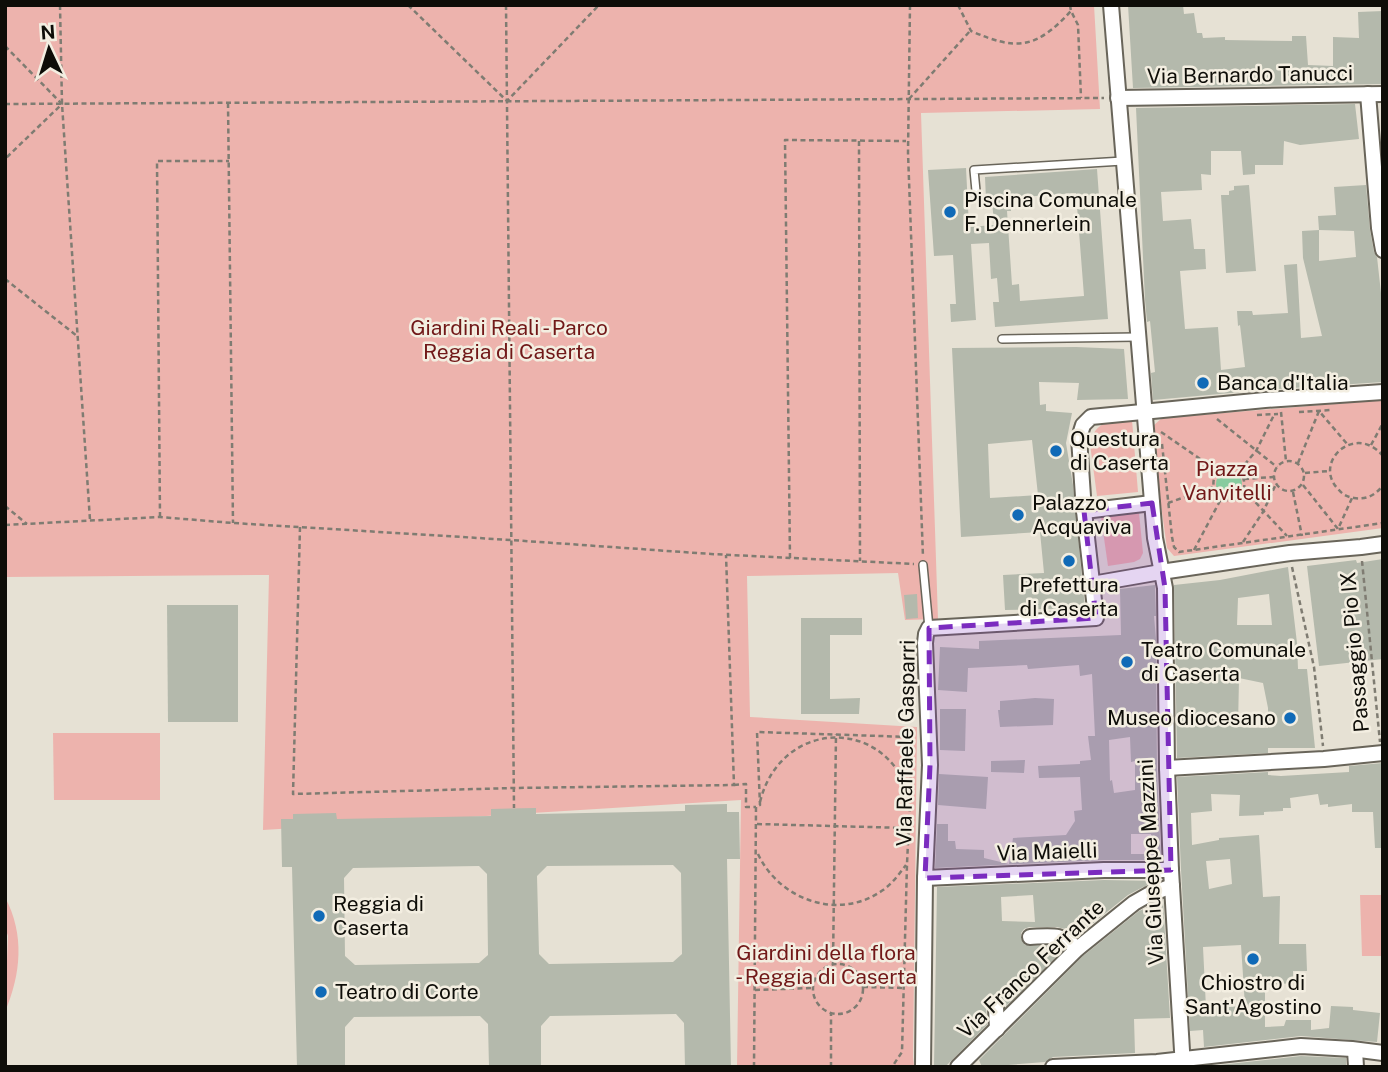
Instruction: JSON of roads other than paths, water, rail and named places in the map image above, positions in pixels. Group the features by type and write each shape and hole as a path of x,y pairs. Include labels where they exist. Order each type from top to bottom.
{"street":[{"name":"Via Giuseppe Mazzini","path":"1111,5 1155,538 1166,571 1167,768 1183,1063"},
{"name":"Via Bernardo Tanucci","path":"1118,98 1375,94"},
{"path":"1375,94 1377,203 1383,250"},
{"path":"1383,392 1091,416 1083,425 1079,438 1092,584 1290,553 1383,544"},
{"path":"1084,511 1152,503"},
{"name":"Via Raffaele Gasparri","path":"923,1067 925,878 930,765 926,634 929,628 1096,618 1092,584"},
{"path":"1167,768 1382,753"},
{"name":"Via Maielli","path":"925,878 1104,870 1171,870"},
{"name":"Via Franco Ferrante","path":"958,1067 1077,949 1134,903 1172,886"},
{"path":"1030,937 1058,936 1077,949"},
{"path":"996,1007 997,1029"},
{"path":"1053,1067 1183,1063 1200,1058 1301,1046 1383,1053"},
{"path":"1355,1050 1356,1067"}],"lane":[{"path":"976,191 974,170 1123,161"},
{"path":"1002,339 1137,337"},
{"path":"923,565 929,628"}],"place":[{"name":"Piscina Comunale F. Dennerlein","path":"950,212"},
{"name":"Banca d'Italia","path":"1203,383"},
{"name":"Questura di Caserta","path":"1056,451"},
{"name":"Palazzo Acquaviva","path":"1018,515"},
{"name":"Prefettura di Caserta","path":"1069,561"},
{"name":"Teatro Comunale di Caserta","path":"1127,662"},
{"name":"Museo diocesano","path":"1290,718"},
{"name":"Reggia di Caserta","path":"319,916"},
{"name":"Chiostro di Sant'Agostino","path":"1253,959"},
{"name":"Teatro di Corte","path":"321,992"}],"park label":[{"name":"Giardini Reali - Parco Reggia di Caserta","path":"509,340"},
{"name":"Piazza Vanvitelli","path":"1227,481"},
{"name":"Giardini della flora - Reggia di Caserta","path":"826,965"}]}
